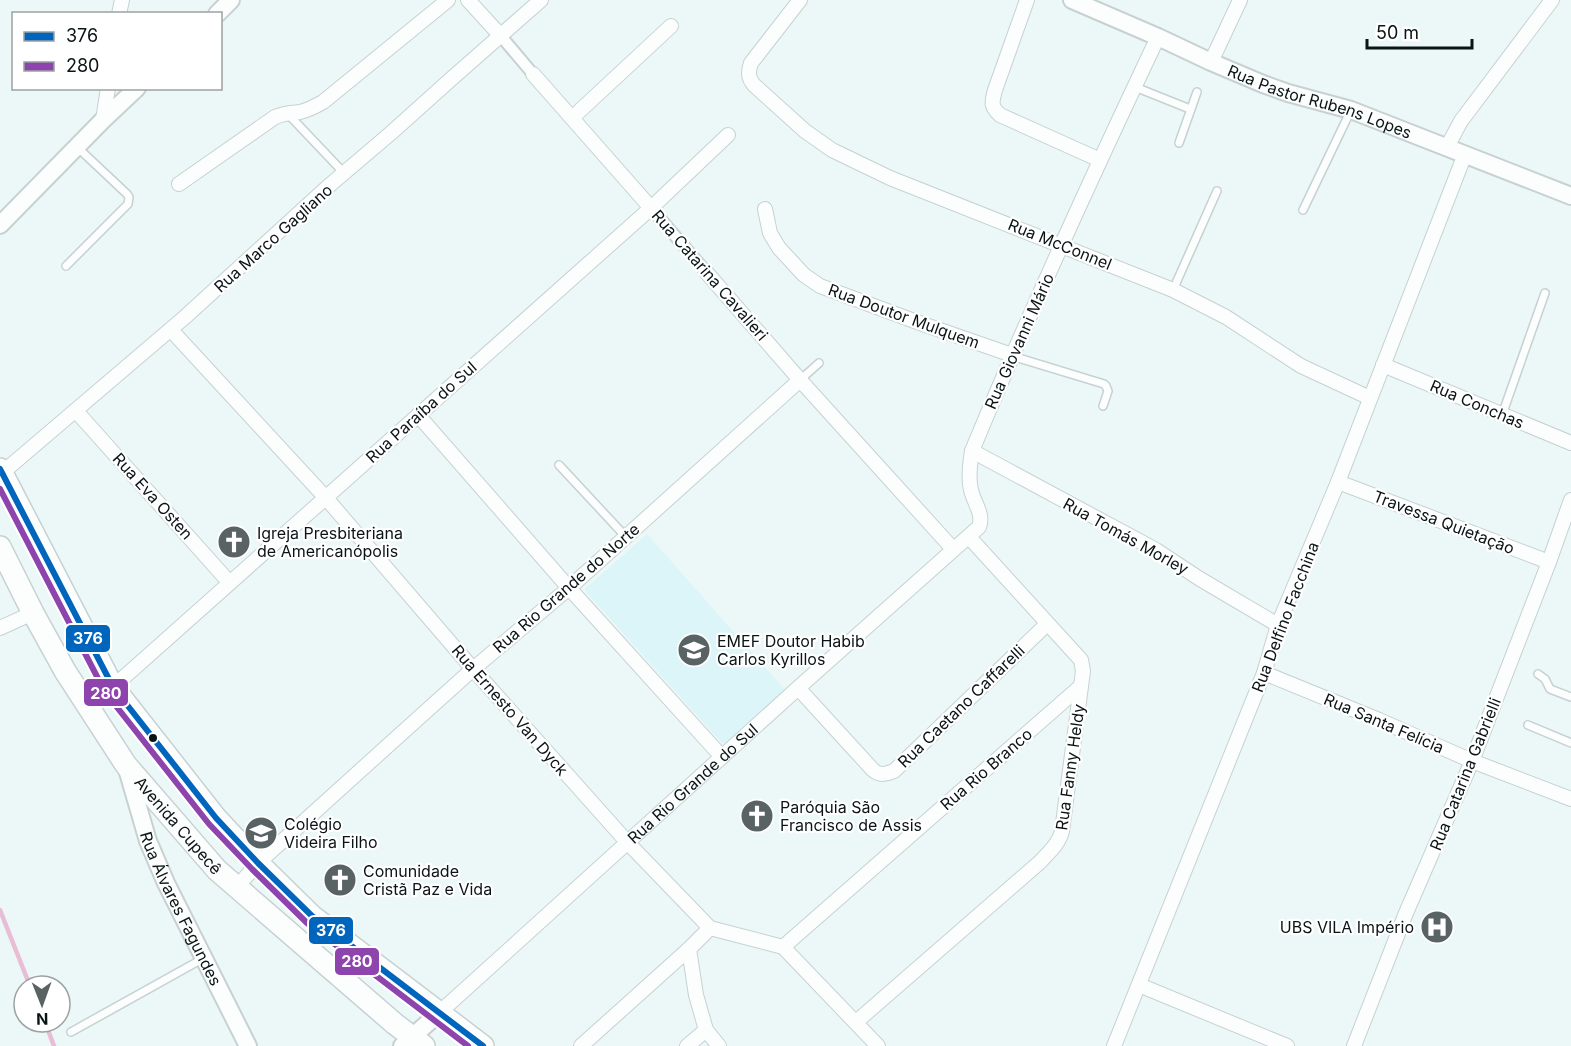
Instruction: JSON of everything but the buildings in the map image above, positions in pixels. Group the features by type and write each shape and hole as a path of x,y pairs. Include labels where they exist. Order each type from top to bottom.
{"main road":[{"name":"Avenida Cupecê","path":"1,471 112,687 216,818 312,916 483,1046"},
{"name":"Avenida Cupecê","path":"0,547 65,671 126,765 217,870 413,1043"}],"street":[{"path":"219,12 231,0"},
{"path":"179,184 275,117 301,112 323,102 448,0"},
{"name":"Rua Catarina Cavalieri","path":"468,0 800,380 953,549"},
{"name":"Rua Marco Gagliano","path":"1,471 171,330 344,173 542,0"},
{"name":"Rua McConnel","path":"800,0 751,63 748,70 750,81 805,131 832,150 890,178 1173,290 1226,317 1300,366 1370,398"},
{"path":"1028,0 995,90 992,102 994,109 1000,115 1100,160"},
{"name":"Rua Pastor Rubens Lopes","path":"1072,0 1210,62 1288,93 1351,110 1571,196"},
{"path":"1210,62 1240,0"},
{"path":"1447,147 1461,121 1552,0"},
{"path":"572,118 671,26"},
{"name":"Rua Giovanni Mário","path":"981,520 971,490 969,467 972,451 1100,160 1158,37"},
{"path":"103,120 108,90"},
{"path":"0,225 135,90"},
{"name":"Rua Paraíba do Sul","path":"112,687 651,208 728,135"},
{"name":"Rua Delfino Facchina","path":"1114,1046 1264,673 1278,625 1338,482 1465,154"},
{"name":"Rua Doutor Mulquem","path":"765,209 770,233 779,248 804,274 820,286 1012,356"},
{"name":"Rua Ernesto Van Dyck","path":"171,330 326,498 473,669 628,843 710,928"},
{"name":"Rua Conchas","path":"1383,365 1571,443"},
{"name":"Rua Rio Grande do Norte","path":"236,888 258,863 473,669 569,588 800,380"},
{"name":"Rua Eva Osten","path":"76,411 229,582"},
{"path":"418,415 569,588 722,757"},
{"name":"Rua Tomás Morley","path":"972,451 1156,550 1278,625"},
{"name":"Travessa Quietação","path":"1338,482 1549,562"},
{"name":"Rua Catarina Gabrielli","path":"1353,1046 1406,913 1472,761 1571,500"},
{"name":"Rua Rio Grande do Sul","path":"413,1043 440,1012 798,688 969,537 979,527 981,520"},
{"name":"Rua Fanny Heldy","path":"856,1022 1040,862 1054,848 1062,831 1083,671 1081,660 969,537"},
{"path":"0,628 33,613"},
{"name":"Rua Caetano Caffarelli","path":"798,688 873,770 877,773 888,773 894,771 1047,624"},
{"name":"Rua Santa Felícia","path":"1264,673 1472,761 1571,799"},
{"name":"Rua Rio Branco","path":"783,947 1081,686"},
{"name":"Rua Álvares Fagundes","path":"126,765 148,841 166,883 248,1046"},
{"path":"581,1046 710,928 783,947 878,1046"},
{"path":"688,949 696,995 706,1030 718,1046"},
{"path":"1138,985 1287,1046"},
{"path":"687,1046 706,1030"}],"lane":[{"path":"1135,87 1190,109"},
{"path":"1179,143 1197,92"},
{"path":"1303,210 1351,110"},
{"path":"288,113 344,173"},
{"path":"66,266 129,201 127,194 77,147"},
{"path":"1173,290 1217,191"},
{"path":"1502,415 1545,293"},
{"path":"1012,356 1104,384 1108,392 1103,406"},
{"name":"Rua Rio Grande do Norte","path":"800,380 819,363"},
{"path":"559,465 626,537"},
{"path":"1538,674 1545,679 1550,689 1571,698"},
{"path":"1528,725 1571,742"},
{"path":"72,1031 204,958"}],"shaded area":[{"name":"EMEF Doutor Habib Carlos Kyrillos","path":"647,534 785,690 725,743 720,741 585,589"}],"waterway":[{"path":"0,910 25,974"},
{"path":"50,1034 54,1046"}],"transit line":[{"name":"376","path":"0,469 113,687 216,818 312,916 483,1046"},
{"name":"280","path":"0,489 105,692 209,824 307,923 468,1046"}],"place":[{"name":"Igreja Presbiteriana de Americanópolis","path":"234,542"},
{"name":"EMEF Doutor Habib Carlos Kyrillos","path":"694,650"},
{"name":"Paróquia São Francisco de Assis","path":"757,816"},
{"name":"Colégio Videira Filho","path":"261,833"},
{"name":"Comunidade Cristã Paz e Vida","path":"340,880"},
{"name":"UBS VILA Império","path":"1437,927"}]}
